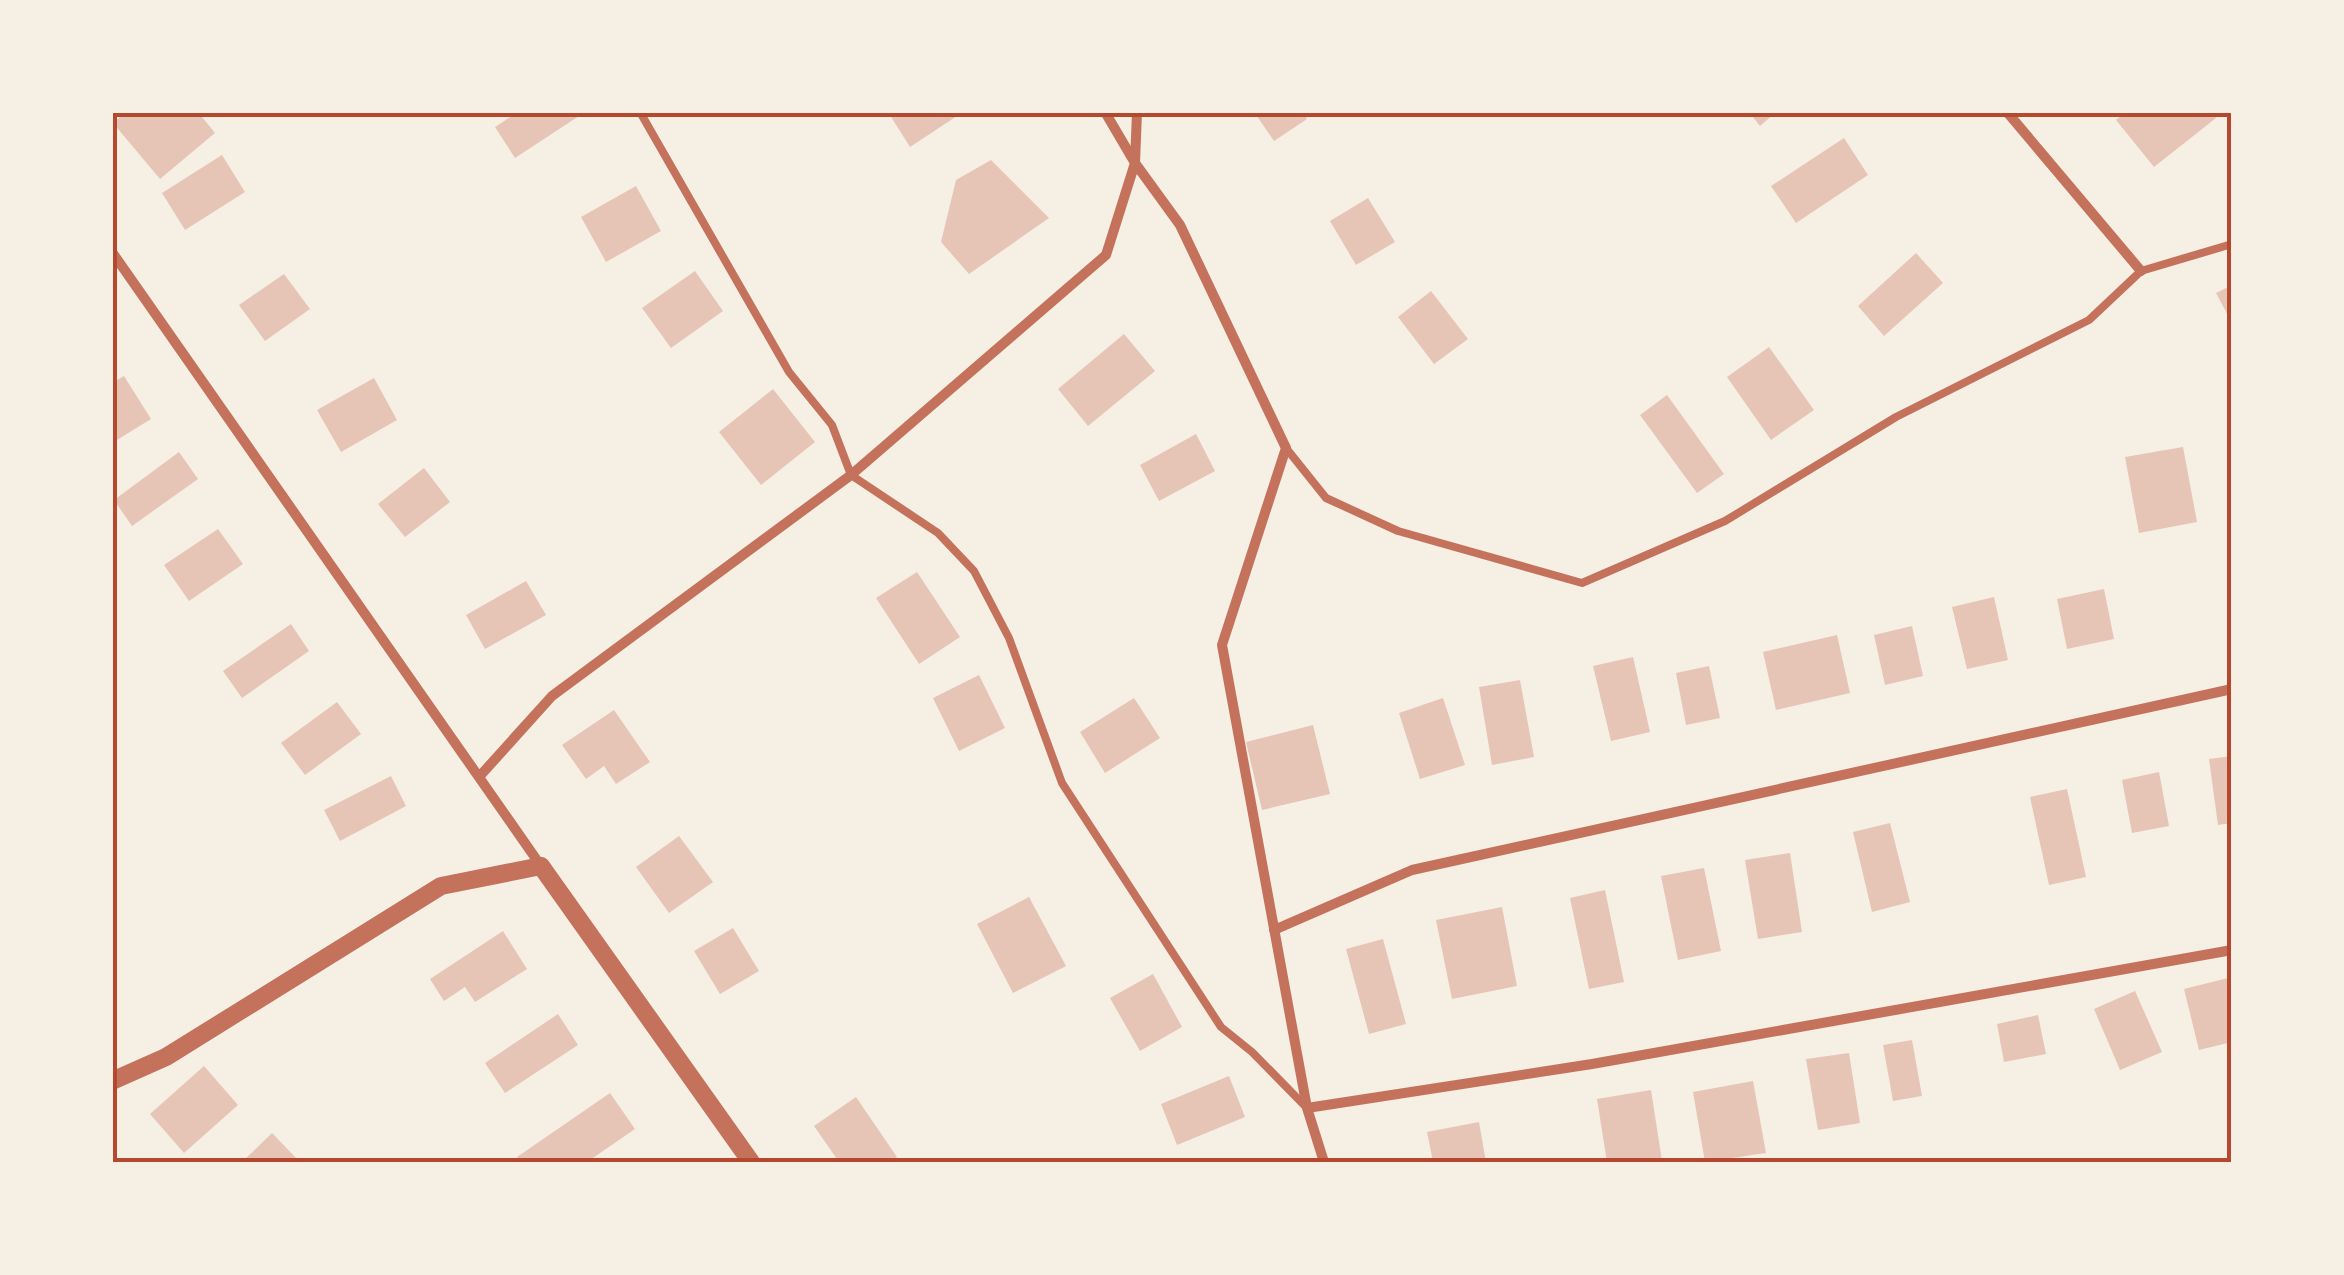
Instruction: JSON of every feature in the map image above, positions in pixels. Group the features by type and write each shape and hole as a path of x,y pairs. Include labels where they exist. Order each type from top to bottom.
{"street":[{"path":"1105,112 1135,163 1180,225 1286,448 1222,645 1307,1108 1324,1162"},
{"path":"479,776 552,696 851,475 1106,255 1135,163 1137,112"},
{"path":"2006,112 2141,270"},
{"path":"112,252 751,1162"},
{"path":"1274,930 1412,870 2232,688"},
{"path":"112,1081 166,1057 441,886 541,866"},
{"path":"1307,1108 1592,1064 2232,950"}],"lane":[{"path":"640,112 790,372 832,425 851,475 938,533 974,571 1010,638 1062,782 1221,1026 1307,1108"},
{"path":"1286,448 1326,498 1362,515 1398,531 1582,583 1725,521 1896,417 2088,320 2141,270 2232,244"}],"building":[{"path":"126,112 198,112 215,133 160,179 113,123"},
{"path":"518,112 576,112 579,116 515,158 495,127"},
{"path":"888,112 963,112 910,147"},
{"path":"1254,112 1303,112 1307,119 1274,141"},
{"path":"1749,112 1776,112 1760,126"},
{"path":"2126,112 2212,112 2216,118 2154,167 2116,120"},
{"path":"1844,138 1868,175 1796,223 1771,186"},
{"path":"222,155 245,192 185,230 162,193"},
{"path":"991,160 1049,218 969,274 941,242 956,180"},
{"path":"636,186 661,231 606,262 581,217"},
{"path":"1368,198 1395,242 1356,265 1330,221"},
{"path":"1916,253 1943,283 1884,336 1858,306"},
{"path":"695,271 723,311 671,348 642,308"},
{"path":"284,274 310,309 265,341 239,305"},
{"path":"2232,285 2232,323 2216,293"},
{"path":"1431,291 1468,339 1434,364 1398,317"},
{"path":"1124,334 1155,371 1088,426 1058,389"},
{"path":"1769,347 1814,410 1771,440 1727,377"},
{"path":"124,376 151,419 112,443 112,383"},
{"path":"374,378 397,420 341,452 317,410"},
{"path":"773,389 815,442 761,485 719,432"},
{"path":"1667,395 1724,474 1697,493 1640,415"},
{"path":"1196,434 1215,471 1159,501 1140,465"},
{"path":"2183,447 2197,522 2139,533 2125,457"},
{"path":"179,452 198,479 132,526 114,500"},
{"path":"424,468 450,502 405,537 378,504"},
{"path":"218,529 243,564 189,601 164,565"},
{"path":"917,572 960,637 919,664 876,598"},
{"path":"526,581 546,615 485,649 466,615"},
{"path":"2104,589 2114,639 2067,649 2057,599"},
{"path":"1994,597 2008,660 1967,669 1952,607"},
{"path":"291,624 309,651 242,698 223,671"},
{"path":"1912,626 1923,676 1885,685 1874,635"},
{"path":"1837,635 1850,693 1776,710 1763,652"},
{"path":"1633,657 1650,732 1611,741 1593,666"},
{"path":"1709,666 1720,718 1686,725 1676,673"},
{"path":"979,675 1005,728 959,751 933,698"},
{"path":"1520,680 1534,757 1492,765 1479,687"},
{"path":"1134,698 1160,738 1105,773 1080,732"},
{"path":"1443,698 1465,765 1420,779 1399,713"},
{"path":"337,702 361,734 305,775 281,743"},
{"path":"614,710 650,762 616,784 604,766 586,779 562,745"},
{"path":"1313,725 1330,794 1262,810 1246,742"},
{"path":"2232,756 2232,823 2218,825 2209,759"},
{"path":"2159,772 2169,826 2132,833 2122,780"},
{"path":"391,776 406,806 340,841 324,810"},
{"path":"2067,789 2086,877 2049,885 2030,797"},
{"path":"1890,823 1910,902 1872,912 1853,832"},
{"path":"679,836 713,882 669,913 636,867"},
{"path":"1790,853 1802,932 1758,939 1745,860"},
{"path":"1704,868 1721,951 1678,960 1661,876"},
{"path":"1605,890 1624,982 1589,989 1570,898"},
{"path":"1029,897 1066,966 1013,993 977,924"},
{"path":"1502,907 1517,986 1452,999 1436,920"},
{"path":"733,928 759,971 720,994 694,951"},
{"path":"503,931 527,969 475,1002 465,987 444,1001 430,979"},
{"path":"1383,939 1406,1024 1369,1034 1346,949"},
{"path":"1153,974 1182,1027 1140,1051 1110,998"},
{"path":"2232,977 2232,1042 2199,1050 2184,989"},
{"path":"2135,991 2162,1052 2120,1070 2094,1009"},
{"path":"558,1014 578,1045 505,1093 485,1063"},
{"path":"2038,1015 2046,1054 2004,1062 1997,1024"},
{"path":"1912,1040 1922,1096 1893,1101 1883,1045"},
{"path":"1849,1053 1860,1123 1818,1130 1806,1059"},
{"path":"204,1066 238,1105 184,1153 150,1114"},
{"path":"1229,1076 1245,1117 1177,1145 1161,1104"},
{"path":"1753,1081 1766,1153 1705,1162 1693,1092"},
{"path":"1651,1090 1662,1161 1607,1162 1597,1099"},
{"path":"610,1093 635,1129 587,1162 521,1162 517,1157"},
{"path":"856,1097 897,1157 889,1162 839,1162 814,1126"},
{"path":"1479,1122 1486,1162 1433,1162 1427,1132"},
{"path":"272,1133 300,1162 242,1162"}]}
